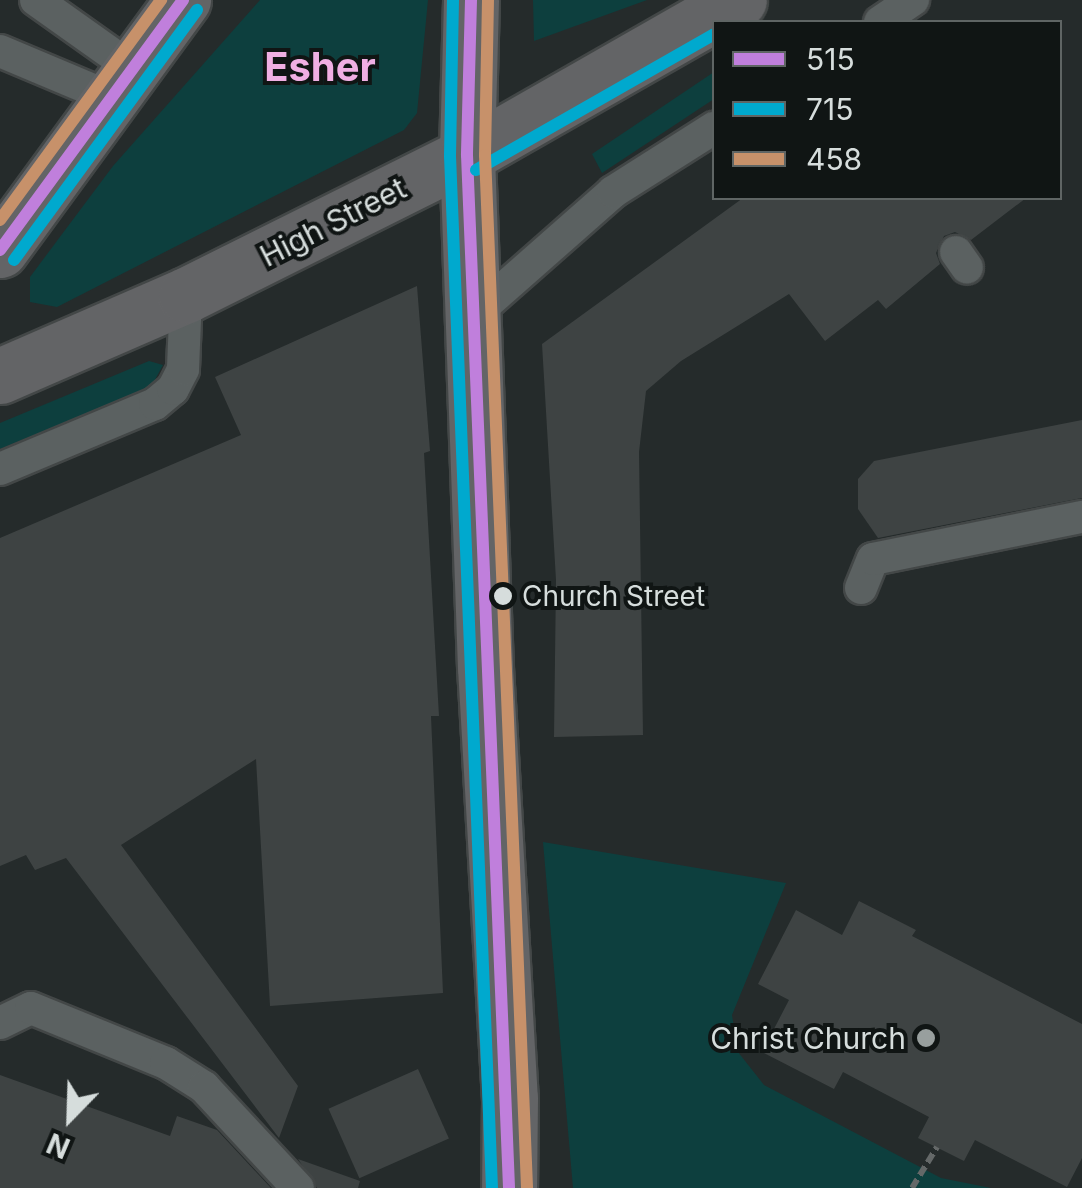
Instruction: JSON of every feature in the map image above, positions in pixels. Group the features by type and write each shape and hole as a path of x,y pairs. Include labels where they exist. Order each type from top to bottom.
{"main road":[{"path":"0,250 118,81 183,0"},
{"path":"471,0 467,155 477,312 485,667 510,1098 508,1188"},
{"name":"High Street","path":"0,376 186,295 467,155 739,0"}],"lane":[{"path":"36,0 118,81"},
{"path":"883,20 912,0"},
{"path":"0,51 118,81"},
{"path":"477,312 613,192 712,129"},
{"path":"0,469 154,404 173,389 183,369 186,295"},
{"path":"860,588 873,559 1082,517"},
{"path":"0,1023 31,1008 166,1063 204,1087 298,1188"}],"path":[{"path":"912,1188 937,1147"}],"shaded area":[{"path":"260,0 428,0 417,113 404,130 57,307 30,302 30,277 113,166"},
{"path":"533,0 647,0 534,41"},
{"path":"712,73 712,100 602,173 592,154"},
{"path":"149,361 163,365 151,387 0,449 0,423"},
{"path":"543,842 786,883 732,1015 738,1052 764,1085 941,1178 991,1188 573,1188"}],"building":[{"path":"740,200 1023,200 971,240 955,232 944,236 936,253 940,264 886,309 878,300 825,341 789,294 681,361 646,391 639,452 643,735 554,737 556,580 542,344"},
{"path":"417,286 430,451 424,453 439,716 431,716 443,993 270,1006 256,759 121,845 298,1086 279,1138 66,858 35,870 26,855 0,866 0,538 241,435 215,377"},
{"path":"1082,420 1082,498 878,538 858,509 858,479 874,461"},
{"name":"Christ Church","path":"859,901 916,930 912,936 1082,1024 1082,1158 1067,1187 975,1140 964,1161 918,1138 929,1117 843,1072 834,1089 762,1052 789,1000 758,984 796,910 842,935"},
{"path":"418,1069 449,1138 359,1178 328,1109"},
{"path":"0,1075 170,1136 177,1116 217,1130 271,1188 0,1188"},
{"path":"298,1159 360,1181 358,1188 317,1188"}],"transit line":[{"name":"458","path":"0,220 161,0"},
{"name":"515","path":"0,250 183,0"},
{"name":"715","path":"453,0 450,156 492,1188"},
{"name":"515","path":"471,0 467,155 509,1188"},
{"name":"458","path":"488,0 485,155 527,1188"},
{"name":"715","path":"14,260 197,10"},
{"name":"715","path":"476,170 712,35"}],"place":[{"name":"Church Street","path":"503,596"},
{"name":"Christ Church","path":"926,1038"}],"district":[{"name":"Esher","path":"320,67"}]}
